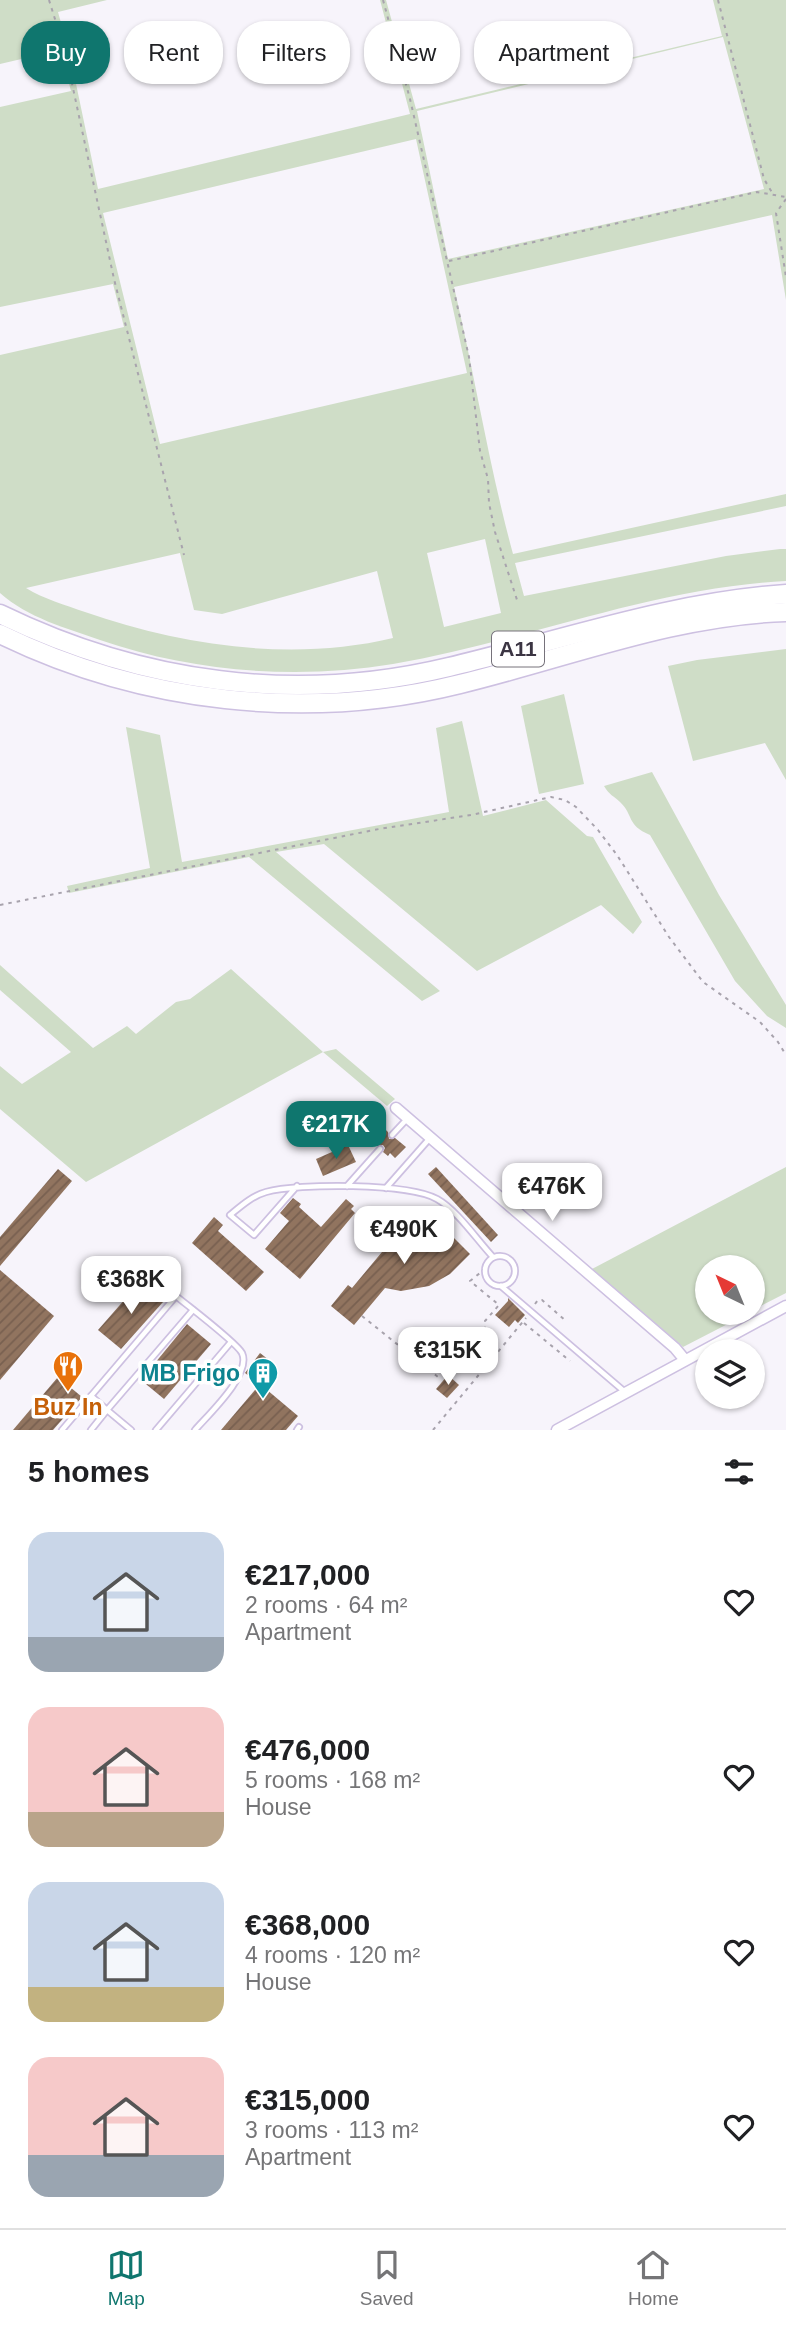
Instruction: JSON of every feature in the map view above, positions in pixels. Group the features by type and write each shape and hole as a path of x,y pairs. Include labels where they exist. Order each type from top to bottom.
{"highway":[{"name":"A11","path":"0,614 62,642 154,670 214,680 270,685 359,682 447,668 664,611 726,600 786,594"},
{"path":"0,601 38,622 76,638 99,655"},
{"name":"A11","path":"0,634 46,655 100,674 201,697 284,703 335,702 422,692 657,631 786,612"}],"street":[{"path":"396,1108 685,1360"},
{"path":"557,1430 786,1306"}],"lane":[{"path":"392,1135 407,1118"},
{"path":"385,1189 430,1138"},
{"path":"347,1186 380,1149"},
{"path":"297,1186 254,1235 230,1214 262,1193 297,1186 347,1186 421,1192 448,1207 493,1257"},
{"path":"493,1257 485,1269 487,1279 500,1286 611,1378 626,1394"},
{"path":"493,1257 508,1258 515,1268 512,1280 500,1286"},
{"path":"62,1430 176,1296 231,1342 242,1353 243,1359 239,1377 195,1430"},
{"path":"91,1430 193,1310"},
{"path":"156,1430 231,1342"},
{"path":"91,1396 131,1430"}],"path":[{"path":"49,0 65,51 114,279 184,555"},
{"path":"383,0 410,99 469,357 480,451 488,479 489,503 495,532 518,603"},
{"path":"718,0 764,179 773,195"},
{"path":"447,262 757,192 786,198 776,213 786,277"},
{"path":"0,905 379,829 471,815 551,797 565,800 576,807 598,830 669,937 703,982 760,1022 786,1055"},
{"path":"362,1315 438,1377 445,1372 452,1375 485,1334 485,1321 499,1305 470,1281 485,1269"},
{"path":"433,1430 524,1322 538,1300 542,1300 566,1321"},
{"path":"524,1322 570,1361"}],"green space":[{"path":"0,0 107,0 58,12 61,21 21,21 21,59 0,64"},
{"path":"380,0 386,0 392,21 386,21"},
{"path":"713,0 786,0 786,300 772,215 454,287 513,554 786,494 786,506 515,563 524,596 726,556 780,549 786,549 786,581 686,594 442,654 393,664 320,672 245,670 171,660 61,626 35,616 11,602 0,593 0,355 124,327 113,284 0,307 0,107 71,91 69,84 76,84 98,189 410,114 402,84 409,84 416,109 529,84 417,111 448,259 764,189 723,37 633,57 722,36","holes":["416,139 467,373 160,444 103,213","485,539 501,613 444,627 427,553","180,553 194,610 222,614 377,571 393,638 316,649 238,647 160,634 122,624 55,602 26,588"]},
{"path":"786,649 786,780 765,743 693,761 668,666"},
{"path":"564,694 584,784 539,794 521,706"},
{"path":"462,721 483,816 546,800 587,836 593,837 642,922 633,934 601,905 477,971 324,844 276,852 440,991 422,1001 249,857 69,893 67,886 150,868 126,727 160,735 182,862 449,812 436,728"},
{"path":"652,772 719,895 786,1005 786,1028 767,1016 735,981 650,835 634,824 624,807 604,786"},
{"path":"0,965 93,1048 127,1026 136,1034 176,1002 190,999 231,969 323,1052 86,1182 0,1109 0,1066 22,1084 71,1052 0,990"},
{"path":"336,1049 395,1099 387,1106 323,1052"},
{"path":"786,1167 786,1293 765,1304 765,1255 695,1255 695,1325 726,1325 683,1347 592,1269"}],"building":[{"path":"372,1117 388,1132 389,1139 395,1138 406,1147 395,1158 390,1153 388,1156 383,1152 383,1145 376,1146 370,1140 374,1136 360,1124"},
{"path":"348,1145 356,1162 323,1176 316,1159"},
{"path":"436,1167 498,1235 491,1242 428,1174"},
{"path":"58,1169 72,1181 0,1266 0,1237"},
{"path":"293,1198 321,1227 346,1199 354,1206 351,1209 355,1213 300,1279 265,1249 289,1221 280,1213"},
{"path":"417,1210 438,1227 440,1224 470,1254 450,1274 429,1286 401,1291 385,1288 354,1325 331,1306 348,1285 352,1288"},
{"path":"214,1217 223,1225 218,1231 264,1272 246,1291 192,1243"},
{"path":"0,1270 54,1316 0,1380"},
{"path":"140,1282 163,1302 121,1349 98,1330"},
{"path":"508,1298 525,1315 518,1323 515,1320 509,1327 495,1315"},
{"path":"187,1324 211,1344 164,1399 141,1380"},
{"path":"260,1353 269,1360 253,1379 245,1373"},
{"path":"448,1375 459,1385 447,1398 436,1389"},
{"path":"58,1377 82,1397 53,1430 13,1430"},
{"name":"MB Frigo","path":"260,1384 298,1416 286,1430 221,1430"}],"place":[{"name":"Buz In","path":"68,1393"},
{"name":"MB Frigo","path":"263,1400"}]}
